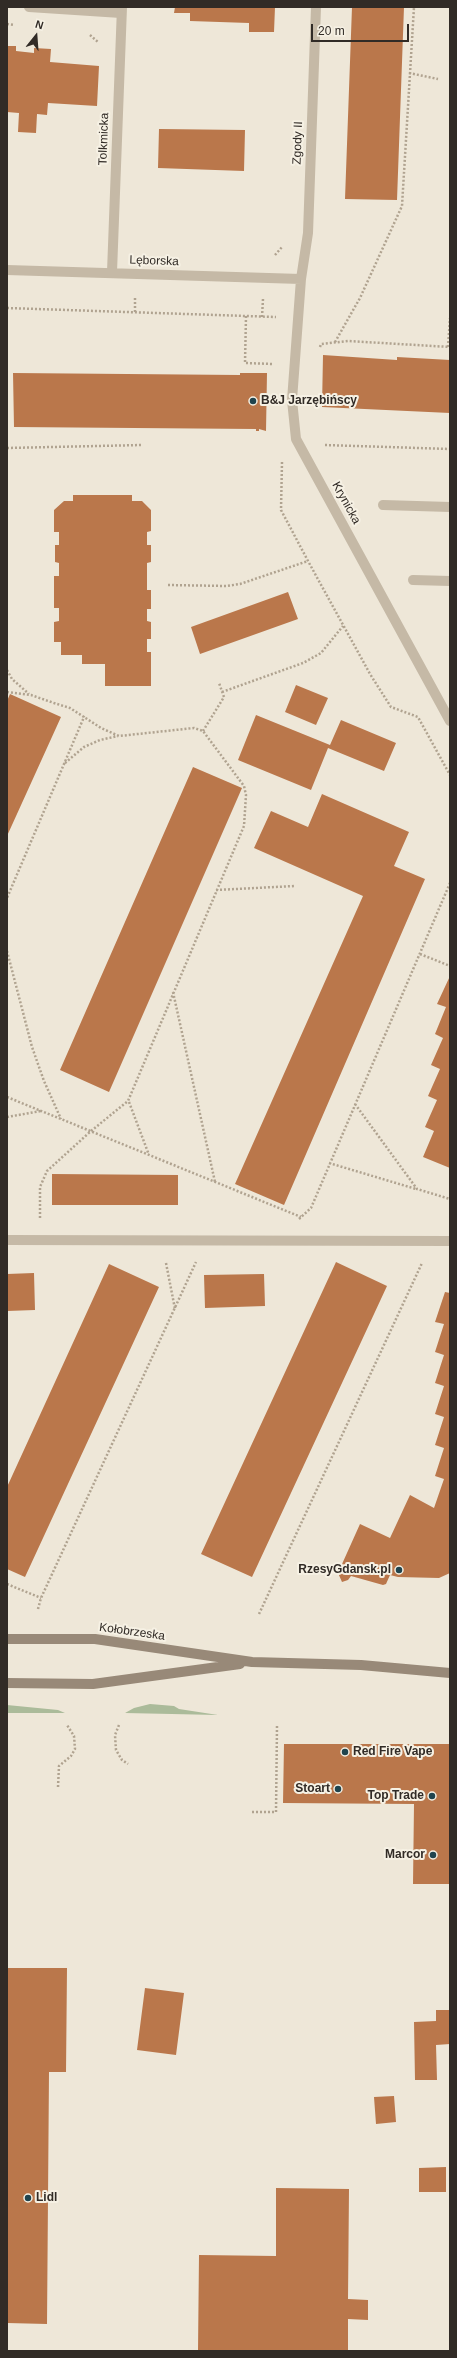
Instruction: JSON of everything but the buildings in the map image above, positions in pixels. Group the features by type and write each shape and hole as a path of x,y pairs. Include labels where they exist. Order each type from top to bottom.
{"main road":[{"name":"Kołobrzeska","path":"7,1639 95,1640 252,1662 361,1665 450,1673"},
{"name":"Kołobrzeska","path":"7,1683 93,1684 252,1662"}],"street":[{"path":"30,7 121,10"},
{"name":"Zgody II","path":"301,279 308,233 316,7"},
{"name":"Tolkmicka","path":"112,272 121,10"},
{"name":"Lęborska","path":"7,270 112,272 301,279"},
{"name":"Krynicka","path":"301,279 292,400 296,439 450,721"},
{"path":"383,505 450,507"},
{"path":"413,580 450,581"},
{"path":"7,1240 450,1240"}],"path":[{"path":"335,342 360,298 402,206 414,7"},
{"path":"7,24 15,25"},
{"path":"84,32 94,37 102,45"},
{"path":"409,73 438,79"},
{"path":"7,308 299,318"},
{"path":"246,316 245,363 274,364"},
{"path":"275,325 276,317"},
{"path":"318,350 322,344 348,341 449,347 450,318"},
{"path":"273,371 274,356"},
{"path":"322,439 326,446 450,449"},
{"path":"7,448 142,445"},
{"path":"280,456 282,462 281,510 344,626 391,707 418,717 450,775"},
{"path":"168,585 226,586 240,584 308,560"},
{"path":"222,692 302,663 320,653 344,626"},
{"path":"7,670 12,679 31,695"},
{"path":"203,731 224,697 219,683"},
{"path":"7,692 31,695 70,708 101,728 119,736"},
{"path":"7,898 84,717"},
{"path":"40,1240 40,1187 47,1171 90,1131 128,1101 244,826 246,795 244,786 203,731 194,728 119,736 100,740 84,747 64,764"},
{"path":"288,1240 300,1217 311,1208 450,883"},
{"path":"216,890 295,886"},
{"path":"7,951 32,1048 44,1081 61,1119"},
{"path":"420,954 450,966"},
{"path":"173,992 215,1182"},
{"path":"7,1097 307,1220"},
{"path":"128,1101 150,1155"},
{"path":"355,1104 417,1189"},
{"path":"7,1117 42,1111"},
{"path":"329,1163 450,1199"},
{"path":"161,1240 176,1309"},
{"path":"38,1609 41,1598 176,1309 206,1240"},
{"path":"259,1614 432,1240"},
{"path":"7,1584 41,1598"},
{"path":"58,1787 59,1766 71,1756 75,1748 74,1736 67,1725"},
{"path":"119,1725 115,1735 116,1750 122,1760 128,1764"},
{"path":"252,1812 276,1812 277,1726"}],"green space":[{"path":"150,1704 174,1706 179,1709 218,1715 125,1713 134,1708"},
{"path":"7,1705 58,1710 65,1713 7,1713"}],"place":[{"name":"B&J Jarzębińscy","path":"253,401"},
{"name":"RzesyGdansk.pl","path":"399,1570"},
{"name":"Red Fire Vape","path":"345,1752"},
{"name":"Stoart","path":"338,1789"},
{"name":"Top Trade","path":"432,1796"},
{"name":"Marcor","path":"433,1855"},
{"name":"Lidl","path":"28,2198"}]}
